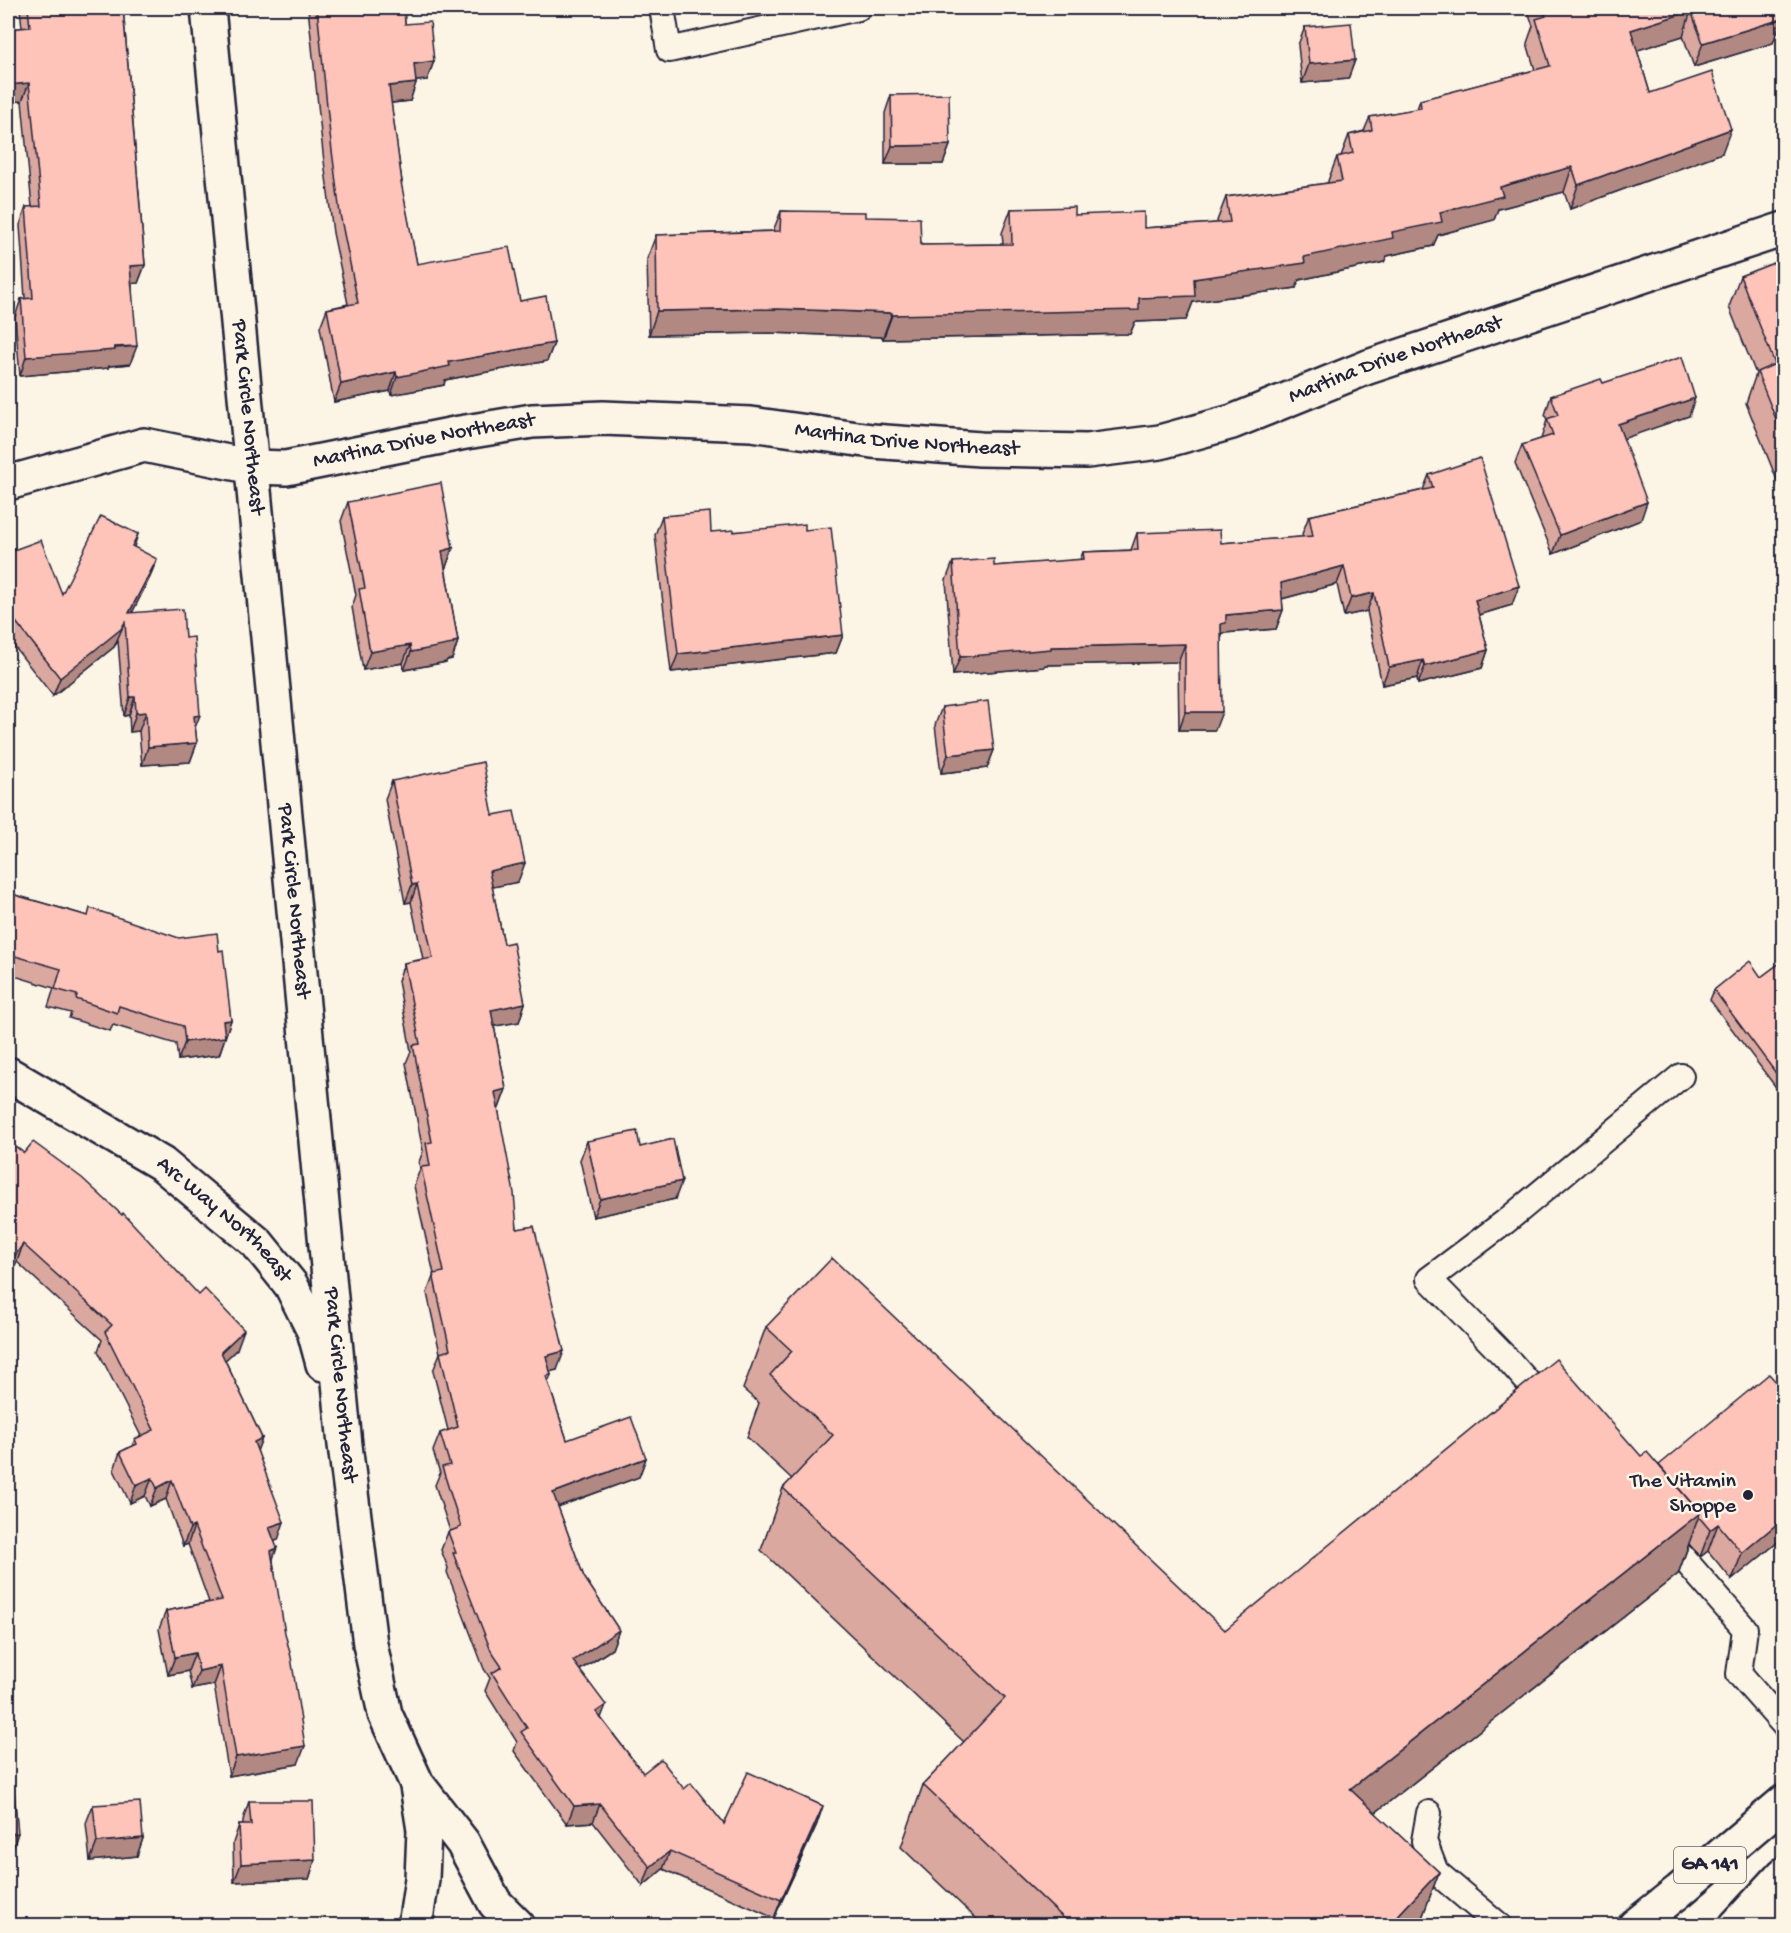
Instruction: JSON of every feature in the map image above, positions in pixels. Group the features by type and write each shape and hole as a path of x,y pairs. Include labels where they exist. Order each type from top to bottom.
{"main road":[{"name":"Park Circle Northeast","path":"208,8 345,1445 370,1644 385,1714 417,1784 463,1844 495,1903 518,1926"},
{"name":"Martina Drive Northeast","path":"8,483 144,445 253,467 286,468 532,421 603,418 751,424 872,441 980,449 1087,451 1160,442 1232,422 1368,367 1784,229"},
{"name":"Arc Way Northeast","path":"8,1074 162,1164 257,1243 291,1285 314,1330 345,1445"},
{"name":"Park Circle Northeast","path":"415,1926 422,1879 424,1830 417,1784"},
{"name":"GA 141","path":"1635,1926 1784,1802"},
{"path":"1736,1926 1784,1874"},
{"path":"1764,1926 1784,1909"}],"lane":[{"path":"662,8 669,50 858,8"},
{"path":"1565,1424 1511,1363 1428,1279 1505,1222 1681,1076"},
{"path":"1650,1520 1745,1629 1739,1674 1784,1725"},
{"path":"1429,1813 1424,1841 1436,1872 1500,1926"}],"building":[{"path":"28,8 123,8 145,265 130,266 137,346 114,347 115,350 26,357 21,299 33,298 26,207 41,206 29,83 8,85 8,29 30,27"},
{"path":"317,8 404,8 405,24 430,22 434,61 414,64 416,83 389,86 401,182 417,264 509,247 520,301 546,296 554,343 449,362 450,366 397,377 396,372 341,384 327,309 358,303 340,214"},
{"path":"1543,8 1778,8 1782,19 1703,43 1691,11 1631,30 1650,93 1712,72 1731,129 1578,185 1572,167 1500,187 1503,196 1440,212 1442,222 1392,232 1393,238 1304,257 1305,263 1194,279 1195,296 1139,298 1139,310 892,315 892,313 778,309 657,311 656,235 780,231 781,211 865,212 865,217 920,218 921,245 1012,244 1011,209 1075,207 1075,215 1144,212 1144,228 1230,222 1226,197 1342,181 1337,157 1353,153 1349,135 1372,130 1370,117 1421,108 1420,100 1550,66 1536,19 1546,16"},
{"path":"1351,23 1355,60 1309,64 1305,27"},
{"path":"949,94 950,145 892,146 891,95"},
{"path":"1784,259 1784,439 1757,372 1775,364 1740,276"},
{"path":"1682,357 1695,398 1618,424 1647,502 1560,535 1522,445 1553,435 1547,419 1558,415 1551,396 1601,379 1603,383"},
{"path":"1480,458 1519,586 1475,600 1488,650 1425,666 1423,660 1389,667 1374,593 1351,598 1344,566 1281,583 1283,610 1226,615 1226,623 1221,624 1222,712 1185,712 1185,644 1051,647 1051,649 960,657 953,562 994,559 994,566 1084,559 1083,552 1138,550 1137,533 1220,530 1221,543 1313,536 1309,516 1433,488 1429,475"},
{"path":"441,483 453,548 442,551 458,641 411,652 410,645 370,652 359,589 365,588 348,502"},
{"path":"710,512 711,532 734,530 734,532 805,524 805,530 831,527 843,635 678,654 662,516"},
{"path":"101,516 138,534 132,546 157,559 129,613 183,609 185,638 194,637 200,715 194,716 197,743 148,747 146,712 136,713 135,697 130,697 125,622 121,629 60,678 16,622 8,625 8,552 41,540 62,594"},
{"path":"988,701 994,750 948,755 942,707"},
{"path":"483,762 493,815 514,811 525,863 489,871 504,944 513,942 525,1003 491,1010 506,1089 495,1092 514,1193 517,1229 534,1226 564,1351 546,1356 551,1375 546,1376 567,1440 631,1417 646,1458 553,1493 584,1577 619,1630 573,1661 606,1705 596,1712 643,1773 661,1759 684,1789 691,1783 724,1824 748,1772 823,1806 781,1900 670,1851 650,1867 600,1804 574,1806 521,1732 527,1728 492,1673 502,1667 491,1651 453,1553 456,1553 448,1532 461,1527 442,1467 450,1465 440,1433 458,1427 440,1353 450,1350 433,1274 444,1272 421,1167 430,1166 426,1143 432,1142 413,1045 420,1044 404,963 433,958 417,884 412,885 392,781"},
{"path":"8,893 88,916 90,908 179,938 217,933 219,951 223,950 231,1020 223,1021 225,1037 185,1042 183,1026 119,1006 117,1013 76,999 77,995 55,989 61,969 8,954"},
{"path":"1784,960 1784,1084 1714,990 1750,961 1761,977"},
{"path":"637,1131 640,1147 673,1139 682,1181 600,1199 587,1141"},
{"path":"8,1142 24,1153 33,1142 82,1178 122,1215 123,1213 199,1295 205,1289 244,1330 221,1352 262,1438 254,1442 284,1522 269,1527 277,1548 271,1551 305,1746 236,1757 221,1666 199,1671 195,1653 175,1657 166,1611 222,1600 194,1526 190,1528 172,1480 157,1488 152,1478 136,1485 120,1452 137,1444 135,1439 154,1430 105,1332 112,1325 23,1244 8,1265"},
{"path":"832,1258 1225,1630 1556,1359 1641,1456 1647,1452 1700,1513 1350,1789 1439,1872 1388,1926 1072,1926 923,1785 1005,1698 783,1488 833,1435 770,1375 792,1351 766,1327"},
{"path":"1769,1374 1784,1391 1784,1518 1742,1553 1718,1524 1710,1530 1699,1517 1700,1513 1659,1465"},
{"path":"8,1790 14,1790 18,1833 8,1834"},
{"path":"249,1801 313,1801 315,1860 241,1864 239,1825 251,1825"},
{"path":"140,1802 143,1838 97,1842 93,1805"}],"place":[{"name":"The Vitamin Shoppe","path":"1748,1495"}]}
